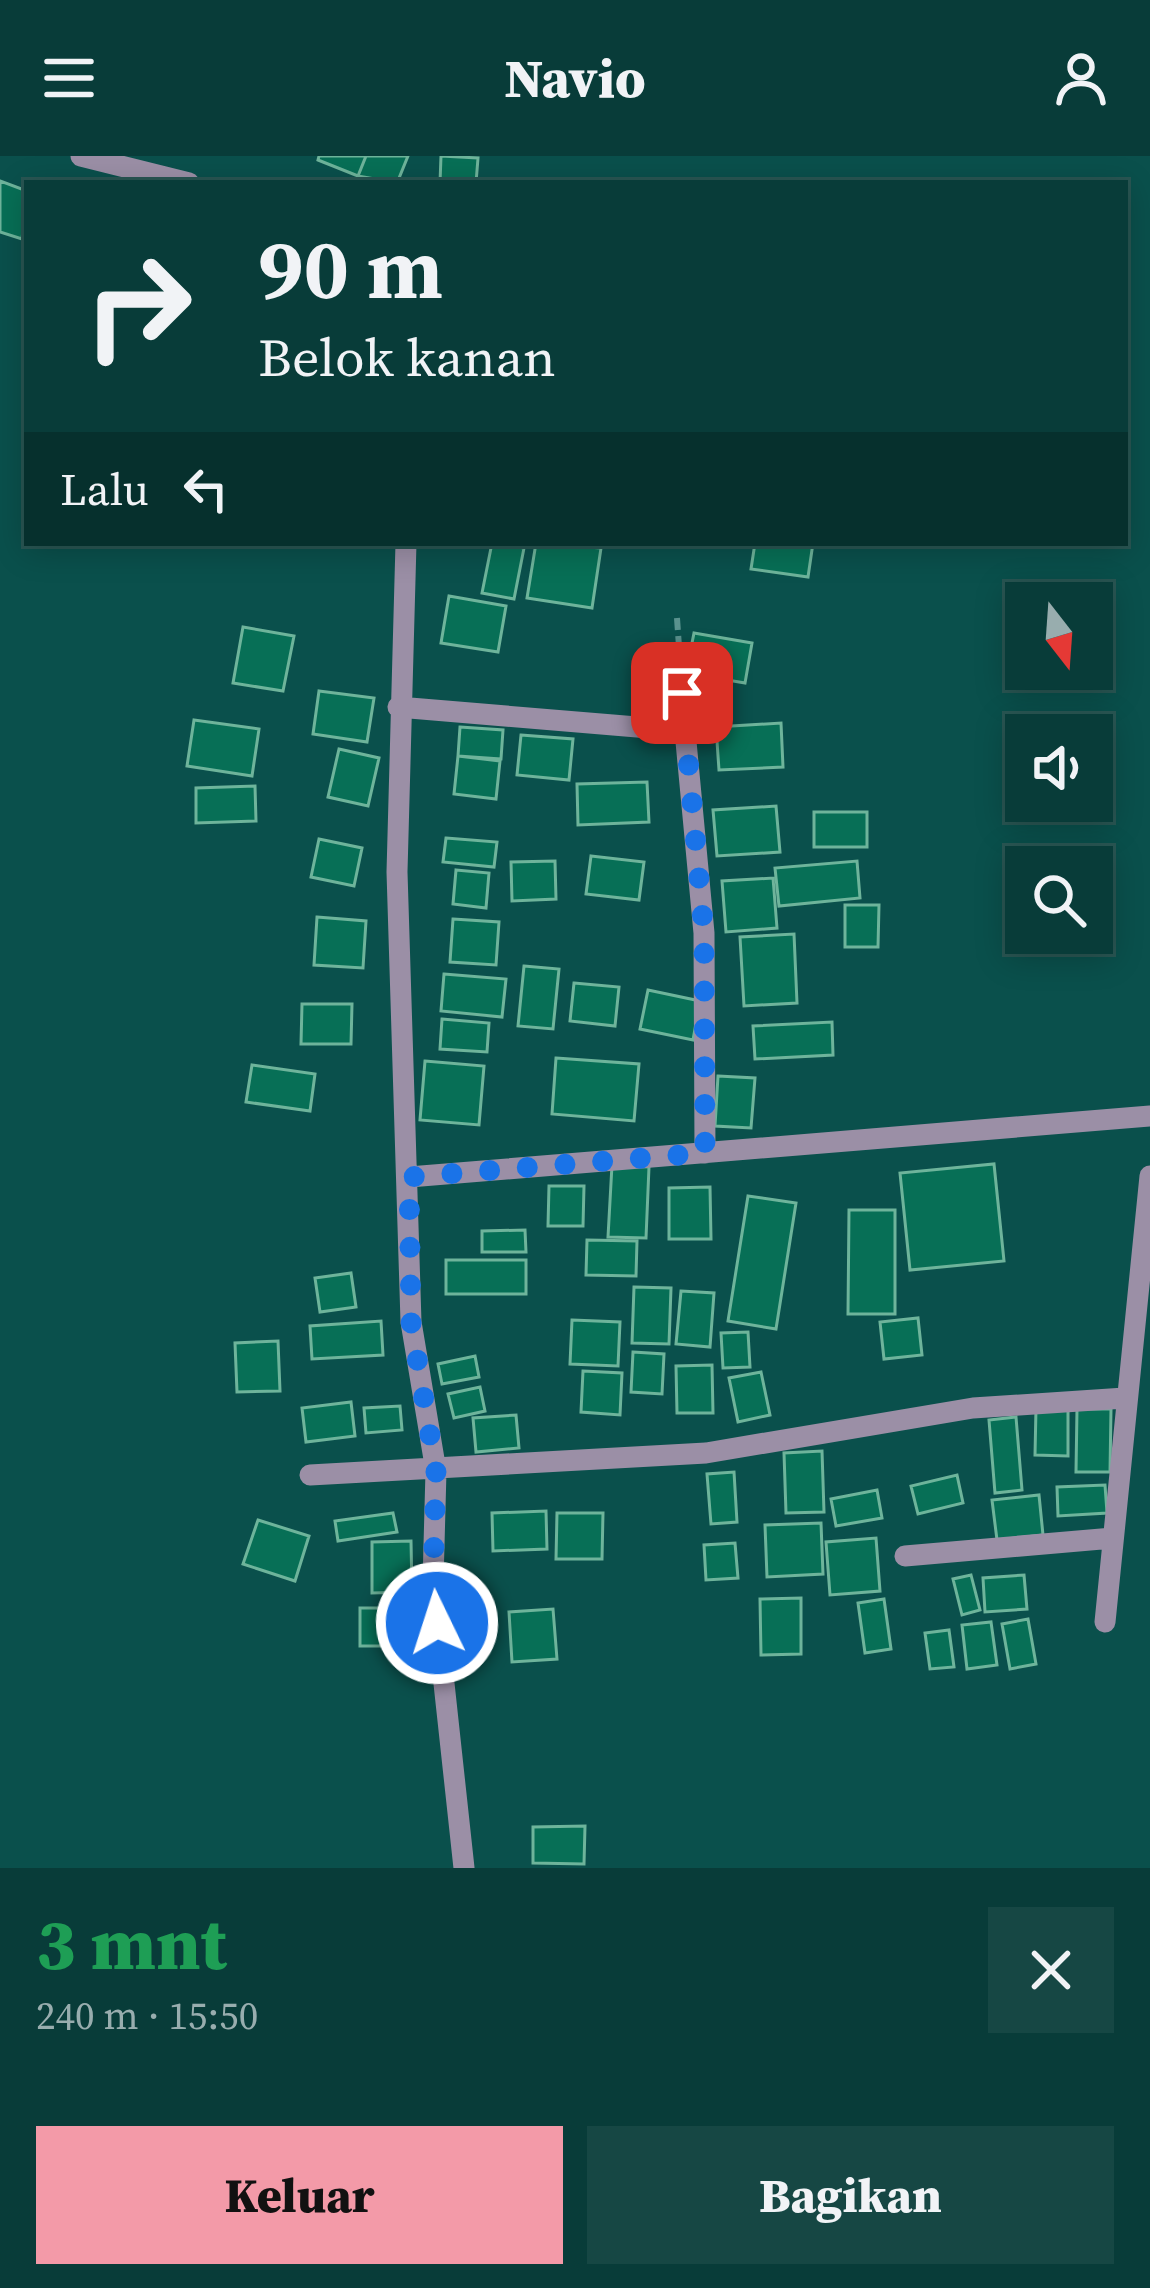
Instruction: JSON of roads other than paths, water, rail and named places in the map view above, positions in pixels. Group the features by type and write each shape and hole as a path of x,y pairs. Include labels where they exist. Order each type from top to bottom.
{"street":[{"path":"81,156 177,180"},
{"path":"406,546 397,872 411,1322 436,1471 433,1582 464,1868"},
{"path":"398,707 685,731 704,933 705,1153"},
{"path":"409,1177 1150,1117"},
{"path":"1105,1622 1150,1176"},
{"path":"310,1475 706,1453 973,1408 1126,1398"},
{"path":"905,1556 1113,1538"}]}
